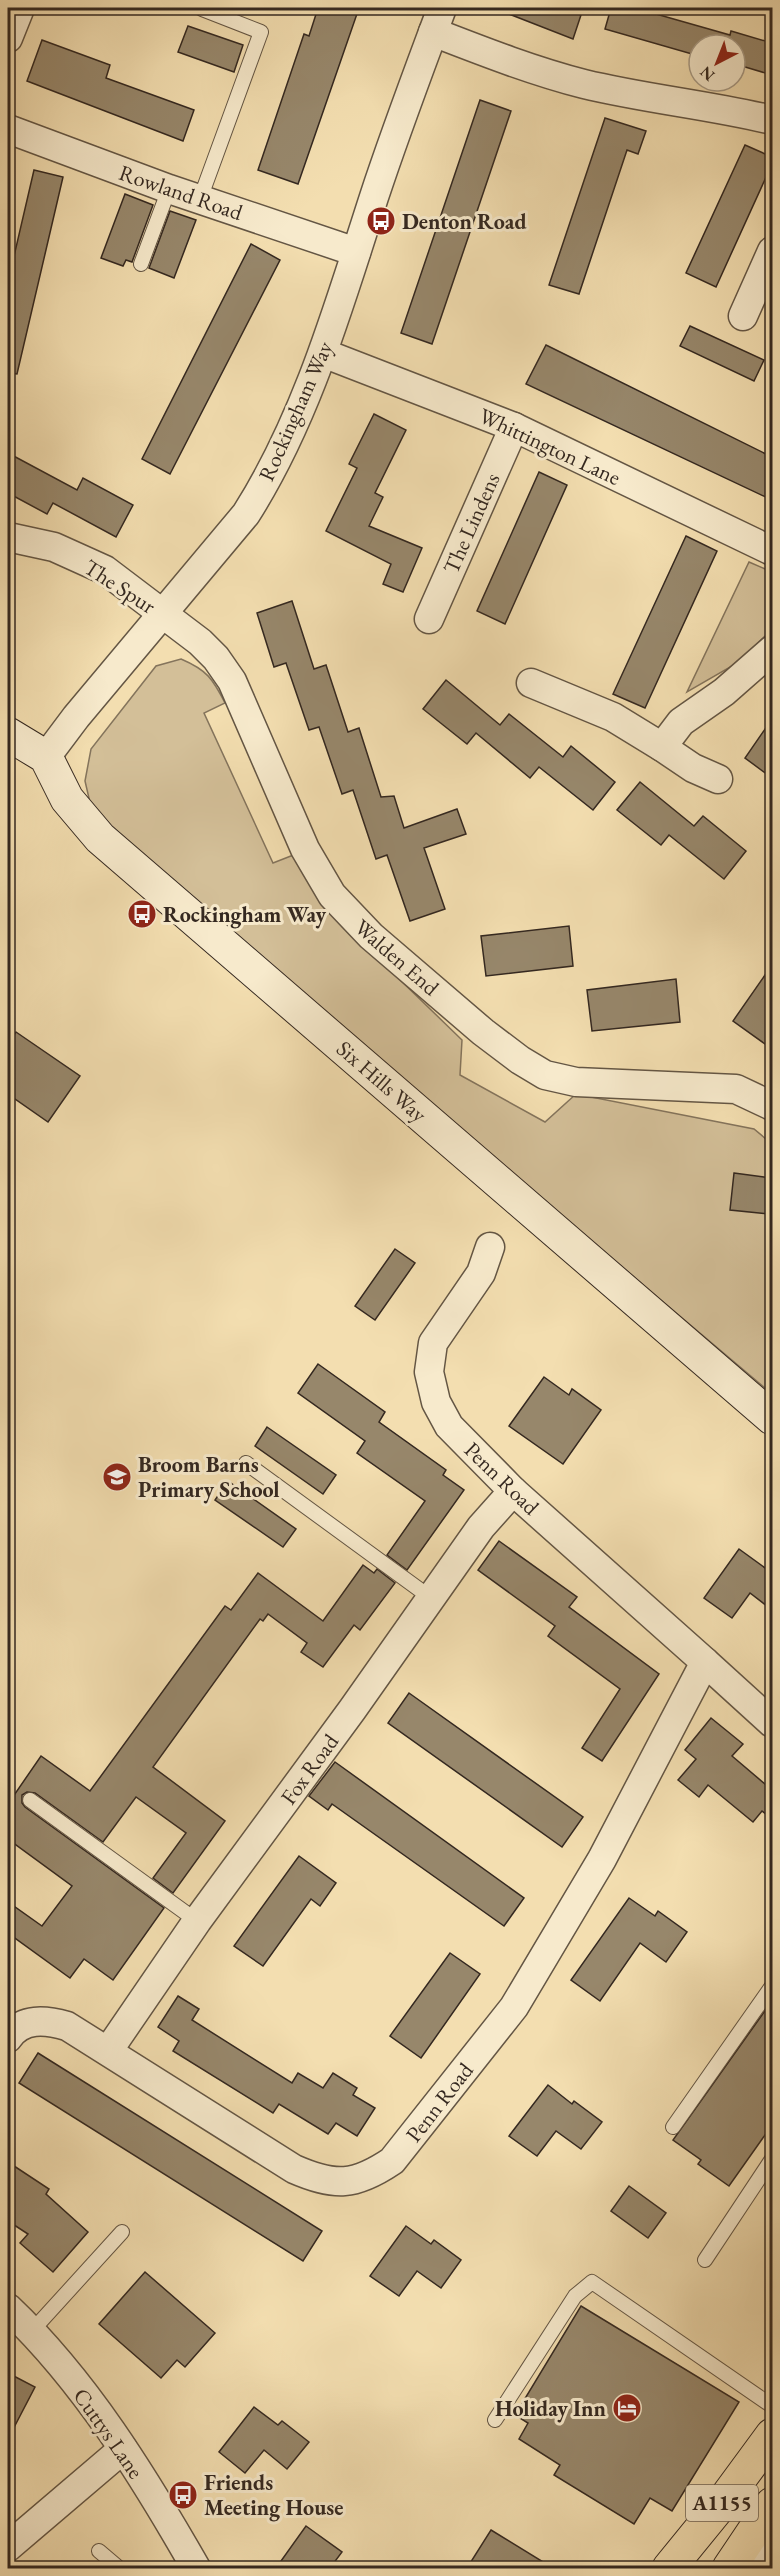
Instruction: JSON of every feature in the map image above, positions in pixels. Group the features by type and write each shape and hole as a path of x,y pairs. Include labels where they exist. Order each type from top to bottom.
{"main road":[{"name":"A1155","path":"669,2568 772,2435"},
{"name":"A1155","path":"747,2556 772,2505"}],"street":[{"path":"8,38 20,8"},
{"path":"437,20 500,57 582,83 772,120"},
{"name":"Rockingham Way","path":"46,758 76,717 164,615 246,514 269,477 323,353 383,167 437,20"},
{"name":"Rowland Road","path":"8,129 169,189 356,252"},
{"path":"743,316 772,251"},
{"name":"Whittington Lane","path":"323,353 514,428 772,552"},
{"name":"The Lindens","path":"429,620 514,428"},
{"name":"The Spur","path":"8,537 54,547 105,570 164,615"},
{"name":"Walden End","path":"164,615 200,642 216,658 232,681 305,849 332,895 347,914 483,1032 520,1060 545,1075 576,1082 736,1089 770,1099"},
{"path":"662,747 681,722 724,692 772,651"},
{"path":"531,683 613,717 693,768 718,779"},
{"path":"8,734 46,758"},
{"name":"Six Hills Way","path":"46,758 67,799 100,838 772,1418"},
{"name":"Penn Road","path":"490,1247 481,1273 433,1343 429,1372 436,1402 449,1426 513,1491 772,1723"},
{"name":"Fox Road","path":"108,2051 197,1921 352,1710 481,1527 513,1491"},
{"name":"Penn Road","path":"8,2038 22,2026 35,2020 51,2021 67,2026 294,2169 328,2182 342,2182 376,2172 392,2161 408,2143 514,2007 602,1859 705,1662"},
{"name":"Cuttys Lane","path":"8,2308 78,2387 123,2449 196,2568"},
{"path":"8,2547 123,2449"}],"lane":[{"path":"200,199 261,32 202,9"},
{"path":"141,264 169,189"},
{"path":"246,1463 431,1598"},
{"path":"30,1800 197,1921"},
{"path":"673,2127 772,1986"},
{"path":"705,2260 772,2159"},
{"path":"31,2332 122,2232"},
{"path":"495,2420 575,2296 592,2282 772,2406"},
{"path":"99,2551 119,2568"}],"shaded area":[{"path":"749,562 772,572 772,629 739,662 687,692"},
{"path":"181,659 208,676 225,703 204,713 273,863 296,854 323,905 462,1040 460,1075 545,1122 576,1094 754,1129 772,1144 772,1394 108,833 91,807 85,781 91,749 156,666"}],"building":[{"path":"318,8 359,8 298,184 258,170 304,34 309,36"},
{"path":"497,8 561,8 581,15 573,39"},
{"path":"611,8 635,8 723,33 687,33 687,53 605,29"},
{"path":"188,26 243,45 234,72 178,52"},
{"path":"747,36 772,43 772,75 747,68"},
{"path":"42,40 110,65 106,78 194,110 183,141 27,81"},
{"path":"480,100 511,111 432,344 401,333"},
{"path":"605,118 646,131 638,154 627,150 579,294 549,285"},
{"path":"745,145 772,157 772,164 716,287 686,273"},
{"path":"34,170 63,177 17,374 8,373 8,282"},
{"path":"125,194 153,205 132,262 126,260 123,266 101,258"},
{"path":"170,211 196,220 174,278 149,268"},
{"path":"251,244 280,260 170,474 142,459"},
{"path":"690,326 764,360 754,381 680,346"},
{"path":"546,345 772,457 772,500 526,384"},
{"path":"374,414 406,430 375,493 383,497 369,526 422,548 403,592 383,584 391,564 326,531 357,468 349,464"},
{"path":"8,453 77,490 83,478 133,505 116,537 53,503 47,514 8,493"},
{"path":"539,472 567,485 505,624 477,611"},
{"path":"686,536 717,551 645,708 613,694"},
{"path":"292,601 314,669 326,665 348,732 359,728 381,797 394,796 404,828 457,809 466,834 424,848 445,909 410,921 387,855 376,859 353,790 342,794 319,727 309,730 286,663 274,667 257,613"},
{"path":"446,680 500,725 509,714 563,757 571,746 615,782 593,810 539,767 530,778 476,733 467,744 423,709"},
{"path":"772,719 772,778 745,758"},
{"path":"640,782 694,826 703,816 746,851 724,879 669,835 661,845 617,810"},
{"path":"569,926 573,966 486,976 481,936"},
{"path":"772,965 772,1049 733,1021"},
{"path":"676,979 680,1022 592,1031 587,990"},
{"path":"16,1032 80,1076 48,1122 8,1094 8,1044"},
{"path":"734,1173 771,1178 768,1214 730,1210"},
{"path":"395,1249 415,1263 375,1320 355,1306"},
{"path":"318,1364 385,1412 379,1422 446,1470 443,1475 464,1490 407,1570 387,1555 425,1501 357,1453 365,1441 298,1393"},
{"path":"544,1377 569,1395 572,1389 601,1410 563,1464 509,1426"},
{"path":"267,1427 336,1475 323,1494 255,1446"},
{"path":"228,1481 296,1529 283,1547 215,1500"},
{"path":"499,1541 577,1597 569,1607 659,1674 602,1761 582,1748 620,1689 548,1636 555,1626 478,1570"},
{"path":"739,1549 772,1573 772,1610 750,1593 732,1618 704,1598"},
{"path":"363,1565 374,1573 377,1569 395,1583 360,1630 354,1625 323,1667 301,1652 307,1643 268,1614 263,1621 260,1619 153,1767 225,1821 173,1893 153,1878 186,1833 136,1797 103,1842 35,1793 27,1792 22,1795 22,1803 25,1807 164,1908 113,1980 84,1959 70,1978 8,1933 8,1902 42,1926 72,1886 8,1839 8,1804 41,1756 90,1791 225,1606 231,1610 258,1573 323,1621"},
{"path":"409,1693 583,1817 562,1847 388,1723"},
{"path":"711,1718 743,1744 732,1756 772,1790 772,1819 762,1811 753,1822 708,1785 699,1797 678,1780 696,1759 685,1750"},
{"path":"335,1762 524,1898 504,1926 332,1804 328,1810 309,1796"},
{"path":"299,1856 336,1883 320,1906 311,1899 263,1966 234,1946"},
{"path":"629,1898 655,1916 658,1911 687,1932 666,1962 640,1943 600,2001 571,1980"},
{"path":"450,1953 480,1974 421,2058 390,2036"},
{"path":"178,1996 199,2009 192,2020 292,2083 298,2073 323,2088 333,2073 357,2088 353,2095 375,2108 357,2136 336,2123 328,2134 279,2104 273,2113 173,2051 179,2041 158,2027"},
{"path":"772,2001 772,2125 729,2186 698,2164 701,2160 673,2140"},
{"path":"38,2053 322,2231 303,2261 19,2083"},
{"path":"548,2085 572,2104 574,2101 602,2122 581,2149 556,2131 537,2156 509,2136"},
{"path":"8,2162 49,2189 46,2194 88,2232 53,2272 20,2243 28,2234 8,2221"},
{"path":"629,2186 666,2213 648,2238 611,2211"},
{"path":"406,2226 431,2244 434,2240 461,2260 441,2288 417,2271 399,2296 370,2276"},
{"path":"145,2272 215,2333 185,2367 177,2360 161,2378 99,2324"},
{"name":"Holiday Inn","path":"581,2306 739,2402 672,2511 650,2498 634,2524 554,2475 560,2465 519,2439 528,2423 515,2415"},
{"path":"8,2373 35,2387 8,2439"},
{"path":"254,2407 278,2425 282,2421 309,2442 287,2469 264,2450 245,2473 219,2452"},
{"path":"306,2526 342,2552 330,2568 276,2568"},
{"path":"491,2530 553,2568 467,2568"}],"place":[{"name":"Denton Road","path":"381,221"},
{"name":"Rockingham Way","path":"142,914"},
{"name":"Broom Barns Primary School","path":"117,1477"},
{"name":"Holiday Inn","path":"627,2408"},
{"name":"Friends Meeting House","path":"183,2495"}]}
